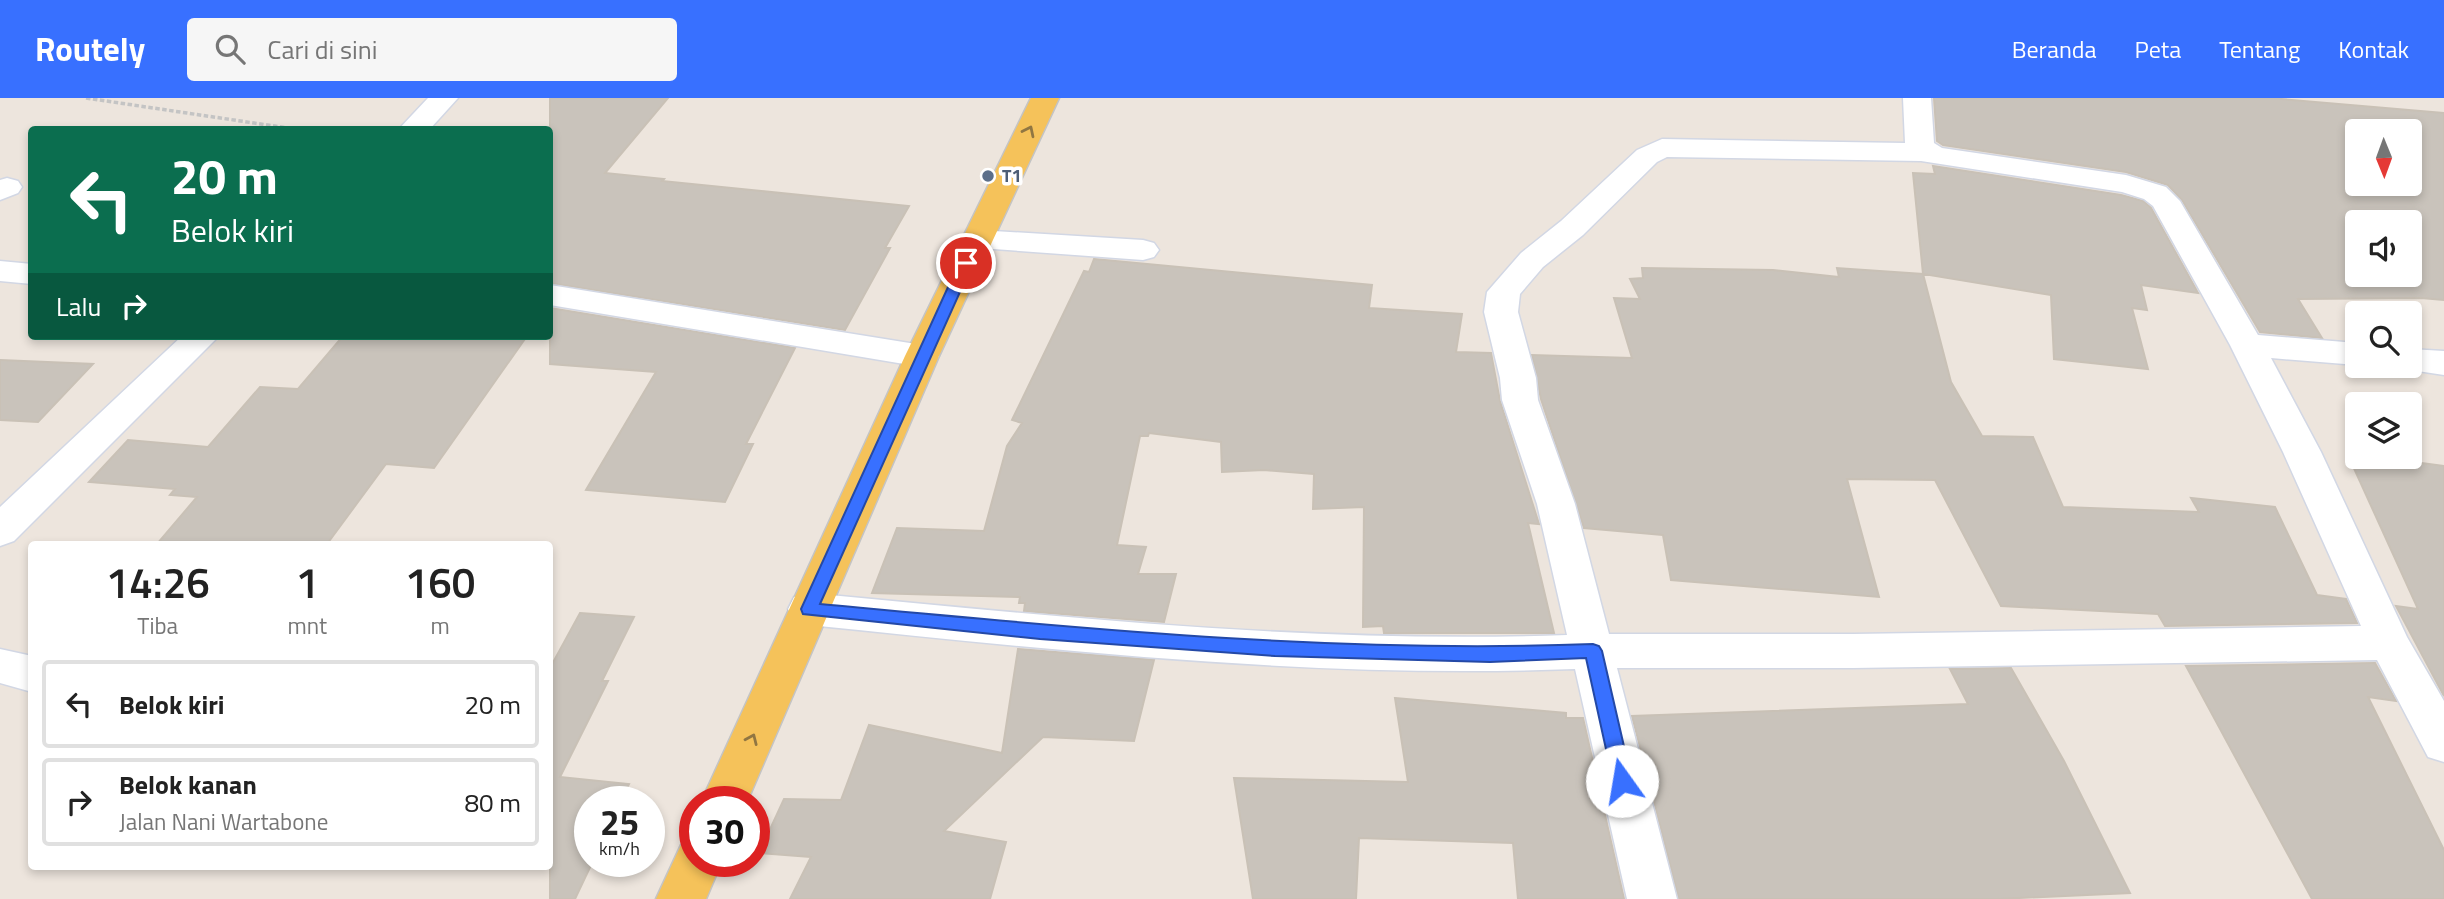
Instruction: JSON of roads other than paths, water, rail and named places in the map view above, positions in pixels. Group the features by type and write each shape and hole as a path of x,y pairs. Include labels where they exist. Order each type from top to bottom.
{"main road":[{"path":"731,786 922,356 1045,98"},
{"path":"681,899 691,877"}],"street":[{"path":"416,126 444,98"},
{"path":"1917,98 1918,138 1920,147 1925,152"},
{"path":"1652,899 1556,504 1520,401 1518,378 1501,312 1504,292 1532,260 1572,228 1647,156 1662,148 1925,152 1941,158 2126,184 2155,193 2165,201 2247,345 2302,452 2389,643 2444,743"},
{"path":"977,240 1143,250"},
{"path":"0,271 28,274"},
{"path":"553,295 922,356"},
{"path":"0,531 198,340"},
{"path":"2247,345 2345,353"},
{"path":"2422,361 2444,363"},
{"path":"809,609 1040,632 1275,649 1490,655 1593,651 1853,651 2389,643"},
{"path":"0,666 28,673"}],"place":[{"name":"T1","path":"988,176"}]}
